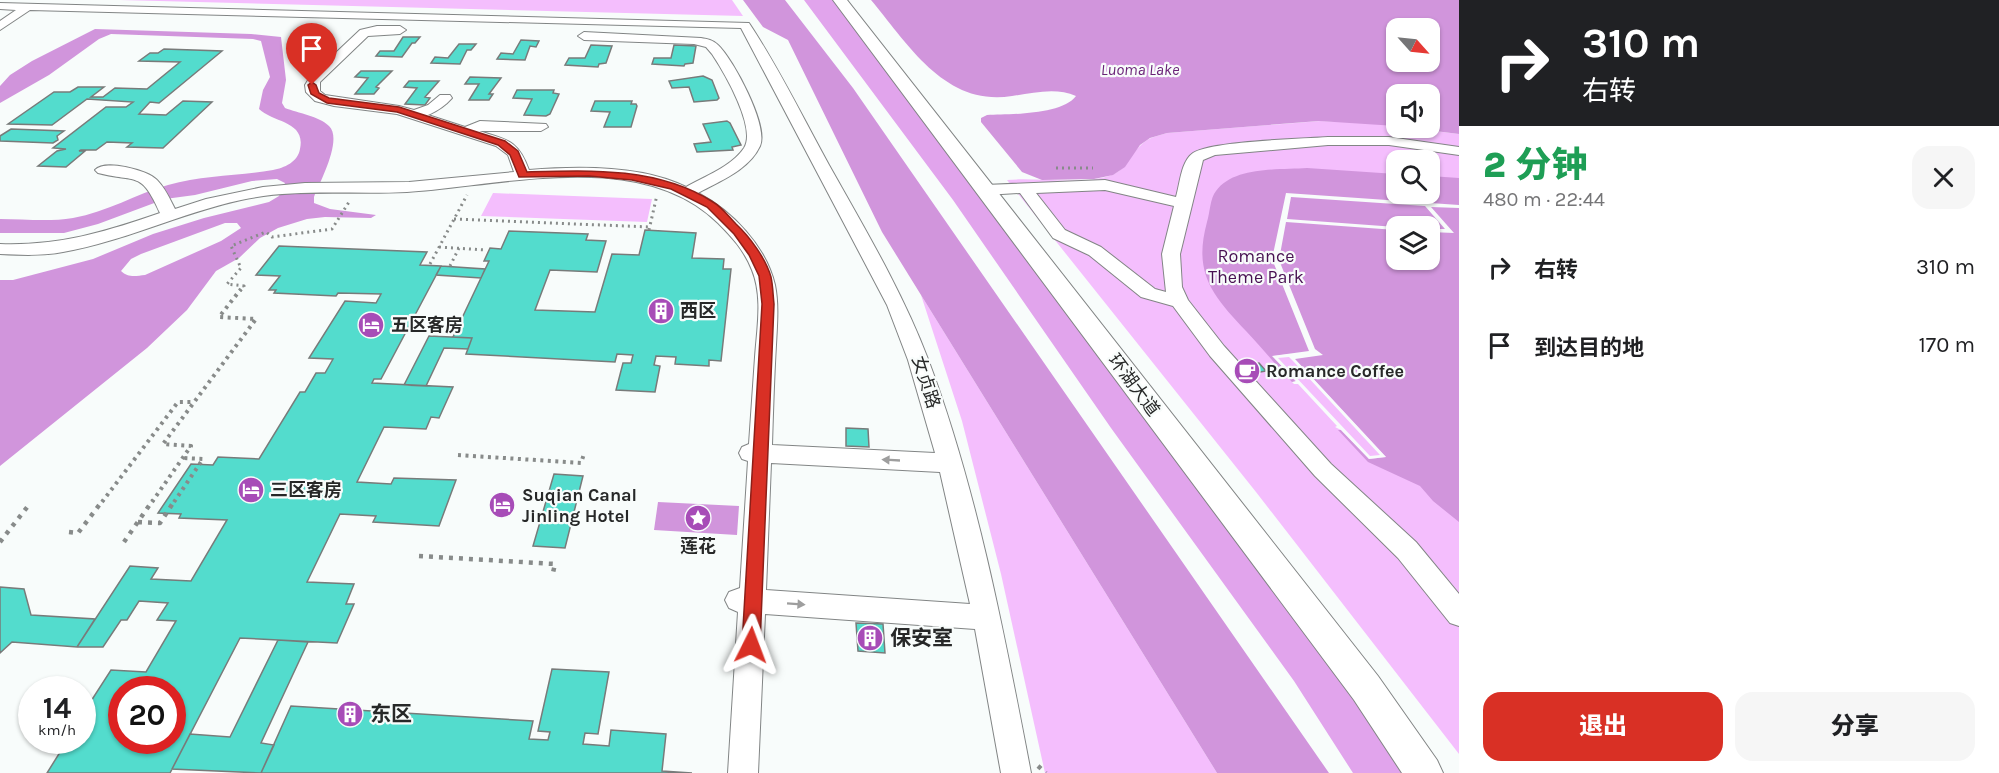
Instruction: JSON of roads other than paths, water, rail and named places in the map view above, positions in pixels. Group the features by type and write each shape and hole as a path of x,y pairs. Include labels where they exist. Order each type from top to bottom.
{"main road":[{"name":"环湖大道","path":"840,0 1366,688 1424,773"}],"street":[{"path":"0,26 40,0"},
{"path":"0,6 28,7"},
{"name":"女贞路","path":"28,7 745,25 902,315 922,366 950,463 986,617 1016,773"},
{"path":"409,30 377,30 364,33 315,80 312,89 315,94 327,100 399,110 509,147 519,161 523,175"},
{"path":"573,35 694,40 707,43 716,50 729,71 754,127 754,141 749,152 736,163 687,192"},
{"path":"414,115 433,108 445,98"},
{"path":"466,132 480,125 541,128"},
{"path":"1459,152 1410,144 1358,140 1281,144 1213,151 1200,155 1193,160 1171,254 1173,287 1180,302 1217,351 1323,470 1407,550 1459,614"},
{"path":"103,170 145,176 155,186 167,211"},
{"path":"0,249 28,250 62,246 103,237 167,211 234,196 332,187 392,188 523,175 589,173 659,182 687,192 721,212 747,243 765,276 768,304 755,453 746,601 743,773"},
{"path":"985,190 1105,185 1183,203"},
{"path":"1024,188 1059,234 1095,251 1148,293 1180,302"},
{"path":"755,453 950,463"},
{"path":"746,601 986,617"}],"water":[{"path":"743,0 785,0 853,88 1329,773 1217,773 882,232 788,40 763,27"},
{"name":"Luoma Lake","path":"871,0 1459,0 1459,134 1440,132 1440,84 1386,84 1386,125 1319,121 1167,133 1150,138 1140,145 1125,167 1113,175 1094,179 1042,180 1022,172 981,122 981,118 987,115 1022,114 1048,110 1069,102 1076,96 1052,91 988,97 967,92 930,69"},
{"path":"95,29 281,37 286,80 282,103 285,108 325,123 333,132 332,150 314,197 314,203 330,209 376,215 371,218 307,219 278,228 260,238 239,258 216,271 187,310 147,348 0,466 0,280 13,280 93,259 153,234 204,218 269,202 279,196 285,183 277,179 252,181 195,195 165,199 98,224 64,233 0,233 0,219 73,218 181,182 277,169 286,166 299,154 301,140 294,128 259,109 263,90 270,77 261,41 111,34 99,39 49,75 0,103 0,86 10,75 32,61","holes":["225,223 237,223 241,228 221,241 145,275 129,276 121,271 131,259 141,254"]},
{"path":"1307,168 1386,173 1386,204 1440,204 1440,177 1459,178 1459,522 1433,501 1420,486 1368,462 1338,430 1341,430 1369,459 1386,457 1290,354 1273,356 1296,382 1292,382 1224,306 1208,282 1202,255 1203,240 1214,194 1224,183 1234,177 1271,170"},
{"path":"658,502 739,506 737,535 654,530"}],"place":[{"name":"西区","path":"661,311"},
{"name":"五区客房","path":"371,325"},
{"name":"Romance Coffee","path":"1247,371"},
{"name":"三区客房","path":"251,490"},
{"name":"Suqian Canal Jinling Hotel","path":"502,505"},
{"name":"莲花","path":"698,518"},
{"name":"保安室","path":"870,638"},
{"name":"东区","path":"350,714"}],"park label":[{"name":"Romance Theme Park","path":"1256,266"}]}
